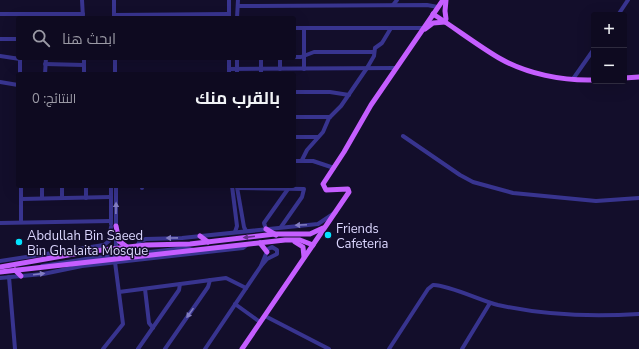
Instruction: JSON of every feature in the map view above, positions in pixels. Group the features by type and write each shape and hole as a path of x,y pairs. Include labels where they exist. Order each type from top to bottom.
{"main road":[{"path":"242,349 346,197 349,190 326,190 323,186 371,104 443,0"},
{"path":"446,0 446,20"},
{"path":"435,11 446,20 512,63 538,73 573,80 591,80"},
{"path":"422,30 433,23 446,20"},
{"path":"627,78 639,77"},
{"path":"338,190 345,192 346,197"},
{"path":"114,226 119,242 128,247"},
{"path":"0,267 85,252 137,246 208,242 275,234 312,234 326,226"},
{"path":"266,229 275,234"},
{"path":"225,240 233,233"},
{"path":"262,242 276,239 275,234"},
{"path":"288,234 308,238 314,244"},
{"path":"200,236 208,242"},
{"path":"0,272 169,254 262,242 296,240 314,244"},
{"path":"274,241 292,241 300,243 304,249 304,258"},
{"path":"262,242 267,252"},
{"path":"43,255 51,259"},
{"path":"58,271 62,265"},
{"path":"15,270 20,276"}],"street":[{"path":"0,14 83,16 82,0"},
{"path":"114,0 114,16 229,16 229,0"},
{"path":"238,0 238,16"},
{"path":"317,5 318,0"},
{"path":"393,5 397,0"},
{"path":"420,5 423,0"},
{"path":"620,12 628,0"},
{"path":"238,6 300,3 317,5 366,3 420,5 435,11"},
{"path":"296,28 391,28 422,30"},
{"path":"304,28 304,68"},
{"path":"302,160 309,148 318,138 330,117 340,108 349,95 367,68 375,48 382,43 391,28"},
{"path":"0,39 16,39"},
{"path":"296,57 304,56 314,52 374,52"},
{"path":"573,80 591,53"},
{"path":"0,56 16,58"},
{"path":"20,60 20,72"},
{"path":"45,72 46,60"},
{"path":"84,60 84,72"},
{"path":"115,60 115,72"},
{"path":"229,60 229,71 237,69 396,68"},
{"path":"237,60 237,69"},
{"path":"261,60 261,69"},
{"path":"280,60 280,69"},
{"path":"46,64 84,65"},
{"path":"0,82 16,85"},
{"path":"296,92 330,92 349,95"},
{"path":"296,117 330,117"},
{"path":"403,136 460,175 482,185 513,193 596,201 639,198"},
{"path":"296,137 318,138"},
{"path":"309,148 309,155 314,161"},
{"path":"296,161 314,161 334,168"},
{"path":"21,188 21,222"},
{"path":"42,188 42,198"},
{"path":"62,188 62,198"},
{"path":"86,188 86,198"},
{"path":"85,252 110,244 114,226 111,221 111,188"},
{"path":"109,256 115,249 114,226 116,188"},
{"path":"232,188 237,226 233,233"},
{"path":"237,188 244,228 246,231"},
{"path":"262,188 304,189 302,197 281,227"},
{"path":"266,229 264,223 288,189"},
{"path":"21,199 110,198"},
{"path":"235,212 238,226 240,226 242,224 241,211"},
{"path":"137,246 140,241 146,239 233,233 320,223 336,212"},
{"path":"0,222 33,221 42,223 111,221"},
{"path":"0,261 105,244 109,241 114,226"},
{"path":"0,278 58,271 169,254 243,248 248,244"},
{"path":"205,349 267,258 276,256 278,252 276,248 272,247 267,252 261,266"},
{"path":"34,268 48,264 109,256 186,248 193,250"},
{"path":"103,349 123,324 116,262"},
{"path":"9,277 15,349"},
{"path":"119,292 228,278 246,288"},
{"path":"166,349 208,287 210,280"},
{"path":"138,349 179,290 180,284"},
{"path":"389,349 428,289 433,285 490,303 554,312 615,315 639,314"},
{"path":"145,289 149,323 153,328"},
{"path":"462,349 490,303"},
{"path":"235,304 260,322"},
{"path":"265,316 329,349"}],"place":[{"name":"Friends Cafeteria","path":"328,235"},
{"name":"Abdullah Bin Saeed Bin Ghalaita Mosque","path":"19,242"}]}
